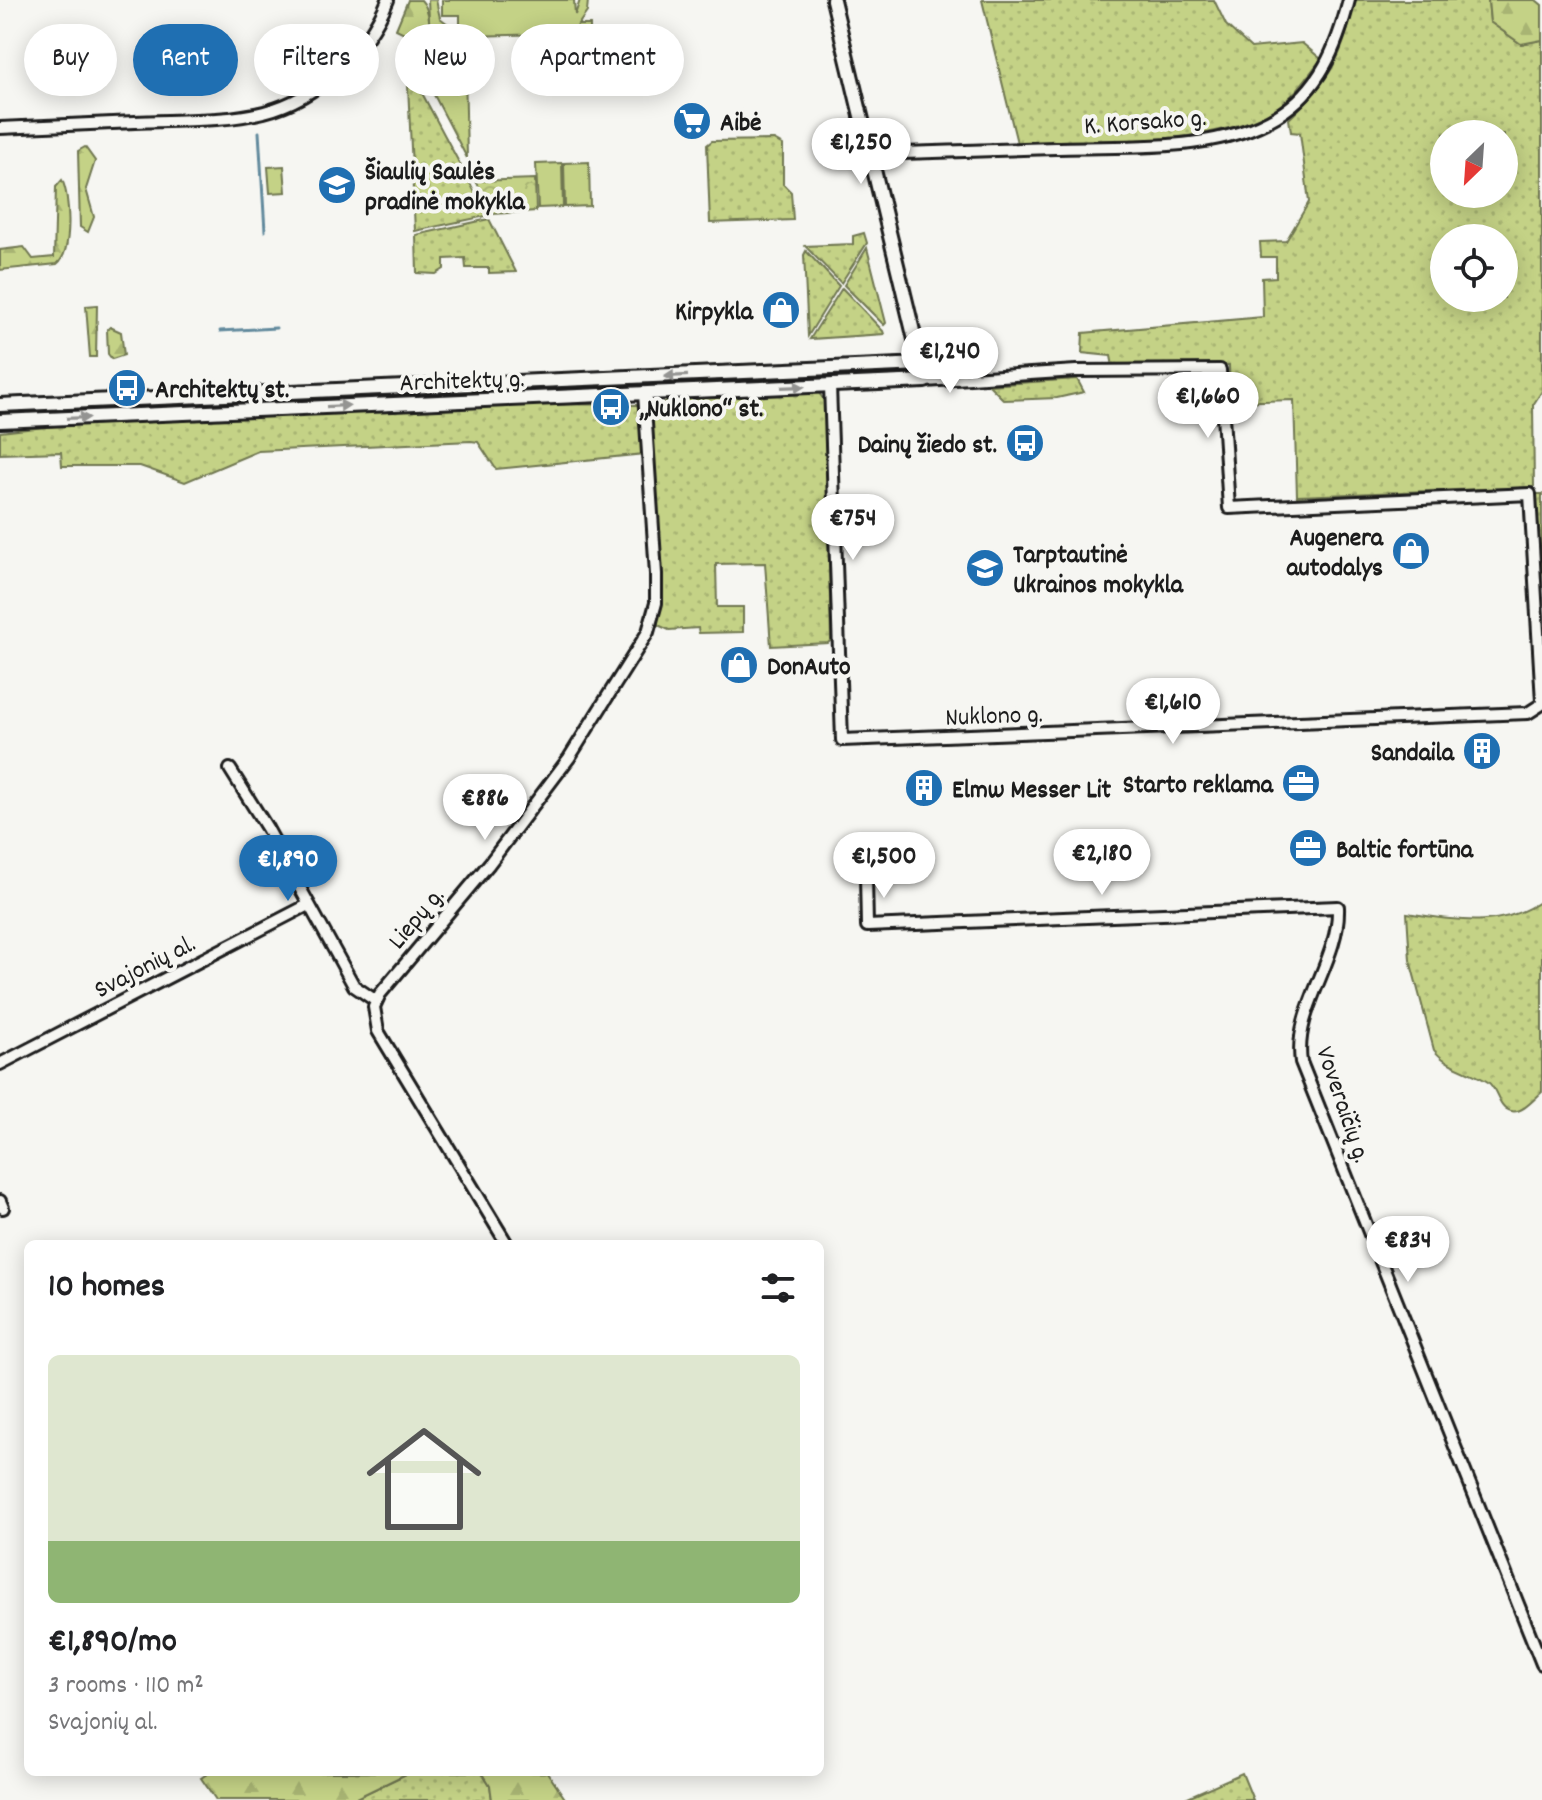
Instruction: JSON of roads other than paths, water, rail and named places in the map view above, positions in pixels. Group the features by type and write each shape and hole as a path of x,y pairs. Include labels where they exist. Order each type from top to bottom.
{"main road":[{"path":"833,0 925,381"},
{"name":"Architektų g.","path":"0,405 922,364"},
{"name":"Architektų g.","path":"0,421 925,381"},
{"path":"485,385 486,400"}],"street":[{"path":"0,128 187,120 276,108 314,88 347,63 370,35 388,0"},
{"name":"K. Korsako g.","path":"872,154 1166,144 1240,132 1279,115 1308,90 1330,57 1349,0"},
{"path":"925,381 1076,371 1220,370 1229,508 1530,494 1542,703"},
{"name":"Nuklono g.","path":"830,385 842,740 1528,713 1542,703"},
{"name":"Liepų g.","path":"376,1001 549,786 648,632 656,603 656,574 644,393"},
{"path":"230,769 267,828 354,986 376,1001 374,1015 378,1031 505,1240"},
{"name":"Voveraičių g.","path":"866,875 867,926 1338,907 1336,936 1300,1039 1301,1062 1542,1664"},
{"name":"Svajonių al.","path":"0,1064 308,905"}],"waterway":[{"path":"259,132 265,231"},
{"path":"220,331 276,328"}],"place":[{"name":"Aibė","path":"692,121"},
{"name":"Šiaulių Saulės pradinė mokykla","path":"337,185"},
{"name":"Kirpykla","path":"781,310"},
{"name":"Architektų st.","path":"127,388"},
{"name":"„Nuklono“ st.","path":"611,407"},
{"name":"Dainų žiedo st.","path":"1025,443"},
{"name":"Augenera autodalys","path":"1411,551"},
{"name":"Tarptautinė Ukrainos mokykla","path":"985,568"},
{"name":"DonAuto","path":"739,665"},
{"name":"Sandaila","path":"1482,751"},
{"name":"Starto reklama","path":"1301,783"},
{"name":"Elmw Messer Lit","path":"924,788"},
{"name":"Baltic fortūna","path":"1308,848"}]}
